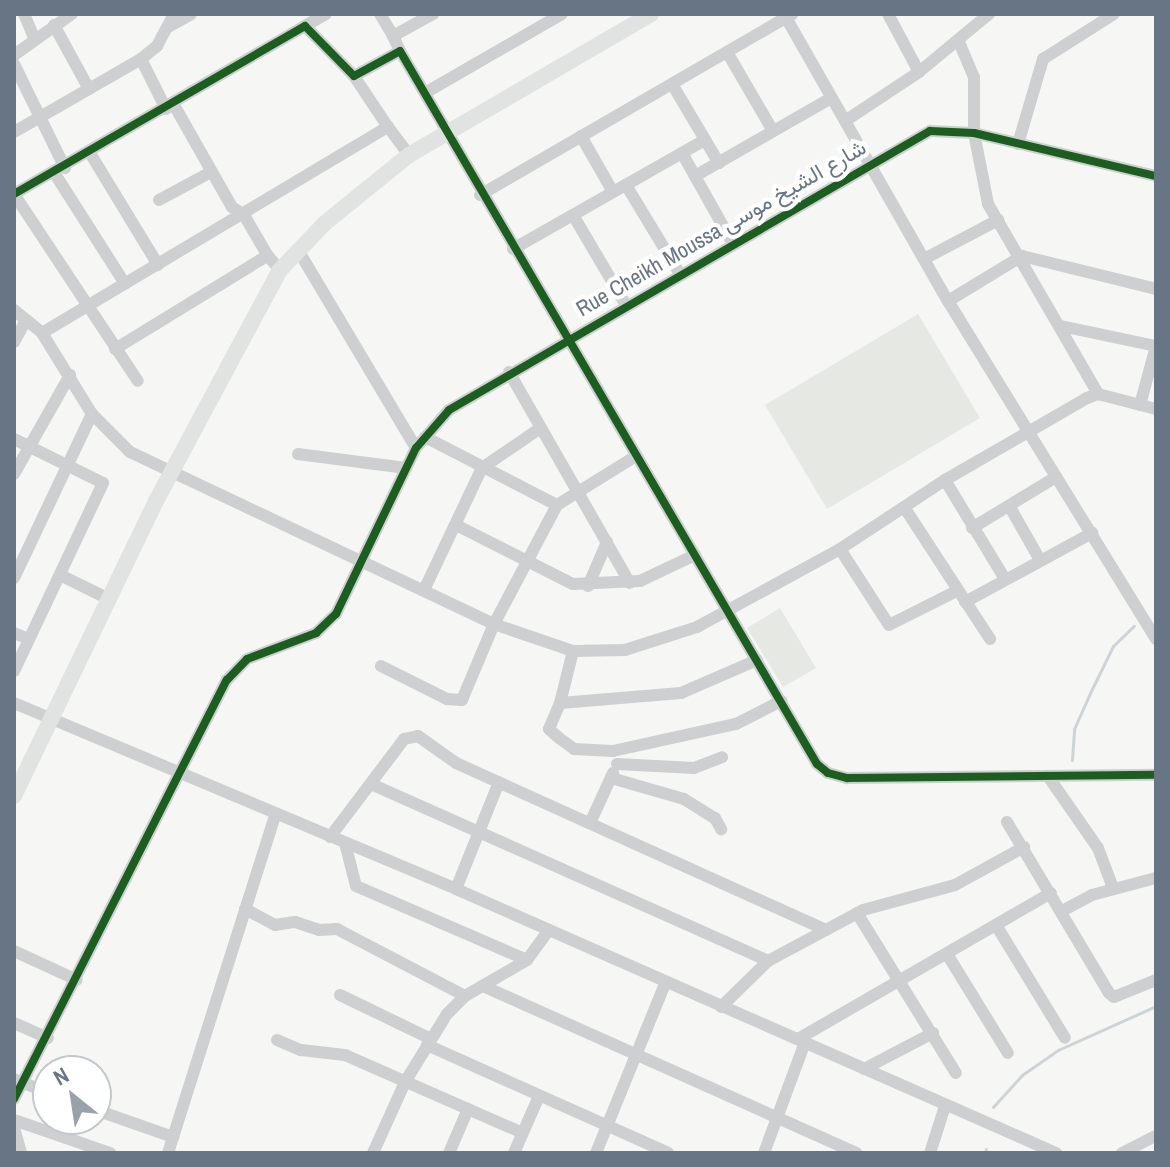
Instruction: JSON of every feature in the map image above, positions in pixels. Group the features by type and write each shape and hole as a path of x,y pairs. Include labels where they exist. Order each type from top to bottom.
{"main road":[{"path":"14,796 170,473 280,270 298,250 409,155 651,14"}],"street":[{"path":"24,14 34,38"},
{"path":"14,55 72,14"},
{"path":"14,132 141,59 168,27 174,14"},
{"path":"168,27 191,14"},
{"path":"138,381 14,194 60,171 326,14"},
{"path":"380,14 480,195 729,610 809,752 828,773 847,778 1050,779 1156,775"},
{"path":"393,36 433,14"},
{"path":"425,93 562,14"},
{"path":"888,14 919,72"},
{"path":"845,121 919,72 959,42 989,14"},
{"path":"1018,144 1043,59 1114,14"},
{"path":"480,195 787,15 948,301 1156,639"},
{"path":"54,25 89,89"},
{"path":"305,26 354,76 409,155"},
{"path":"959,42 974,77 974,133 982,185 998,220 1022,256 1098,394"},
{"path":"354,76 400,51"},
{"path":"727,52 773,131"},
{"path":"141,59 236,212 244,215 280,270"},
{"path":"14,64 41,117 60,171 125,284"},
{"path":"672,84 719,163"},
{"path":"695,176 831,98"},
{"path":"42,333 388,127"},
{"name":"Rue Cheikh Moussa شارع الشيخ موسى","path":"14,1099 20,1082 48,1038 77,980 176,772 236,667 327,624 416,448 449,410 509,372 930,131 974,133 1156,176"},
{"path":"581,136 613,192"},
{"path":"513,249 705,140"},
{"path":"90,153 158,265"},
{"path":"682,153 733,244"},
{"path":"159,200 211,172"},
{"path":"626,185 680,274"},
{"path":"573,215 626,305"},
{"path":"924,259 998,220"},
{"path":"298,250 416,448"},
{"path":"115,349 268,256"},
{"path":"948,301 1022,256 1156,289"},
{"path":"14,310 42,333 92,414 117,443 170,473 494,624 573,651 660,643 729,610 840,549 906,510 945,480 1098,394 1156,409"},
{"path":"14,342 26,320"},
{"path":"1061,326 1156,346 1140,405"},
{"path":"509,372 630,583"},
{"path":"14,474 27,446 70,375"},
{"path":"14,578 92,414"},
{"path":"424,590 482,468 539,429"},
{"path":"425,437 557,505"},
{"path":"14,439 103,483 62,576 14,671"},
{"path":"298,454 406,468"},
{"path":"381,666 447,699 462,700 494,624 557,505 576,490 636,456"},
{"path":"972,528 1011,509 1056,477"},
{"path":"945,480 1005,579"},
{"path":"1011,509 1040,560"},
{"path":"906,510 990,639"},
{"path":"456,525 555,579 588,586 630,583 695,555"},
{"path":"965,602 1092,533"},
{"path":"588,586 607,542"},
{"path":"840,549 889,625 957,591"},
{"path":"62,576 107,598"},
{"path":"14,633 29,639"},
{"path":"573,651 560,703 549,729 574,749 615,758 694,768 722,757"},
{"path":"560,703 681,693 757,660"},
{"path":"615,758 736,724 781,701"},
{"path":"14,703 456,889 665,984 1056,1153"},
{"path":"330,837 409,736 421,737 445,758 591,821 826,930"},
{"path":"591,821 611,778 615,758"},
{"path":"611,778 684,799 715,818 721,829"},
{"path":"1050,779 1098,848 1113,888"},
{"path":"456,889 482,831 499,782"},
{"path":"371,784 768,961"},
{"path":"168,1153 275,815"},
{"path":"1007,822 1114,997 1156,980"},
{"path":"345,843 356,886 527,960"},
{"path":"721,1007 768,961 857,913 955,885 1024,847"},
{"path":"1062,911 1113,888 1156,878"},
{"path":"764,1153 779,1117 802,1041 1051,893"},
{"path":"245,909 275,925 295,922 319,930 337,929 465,996"},
{"path":"857,913 956,1073"},
{"path":"996,925 1065,1038"},
{"path":"373,1153 405,1082 429,1042 465,996 527,960 547,932"},
{"path":"14,951 77,980"},
{"path":"947,954 1008,1053"},
{"path":"596,1153 665,984"},
{"path":"483,986 856,1153"},
{"path":"340,995 539,1096 668,1153"},
{"path":"14,1023 48,1038"},
{"path":"864,1069 933,1033"},
{"path":"277,1040 301,1050 345,1055 523,1133"},
{"path":"514,1153 539,1096"},
{"path":"930,1153 945,1106"},
{"path":"449,1153 468,1109"},
{"path":"112,1116 173,1137"},
{"path":"14,1120 107,1153"},
{"path":"14,1128 21,1153"},
{"path":"1122,1153 1156,1136"}],"shaded area":[{"path":"918,314 980,418 827,509 765,405"},
{"path":"780,608 816,668 783,687 747,628"}],"waterway":[{"path":"1072,760 1074,729 1090,693 1113,646 1134,626"},
{"path":"993,1107 1022,1075 1058,1050 1156,1006"},
{"path":"985,1153 986,1149"}],"cycle path":[{"path":"14,194 305,26 354,76 400,51 817,764 828,773 847,778 1156,775"},
{"path":"14,1099 227,680 247,659 316,633 336,614 416,448 449,410 930,131 974,133 1156,176"}]}
